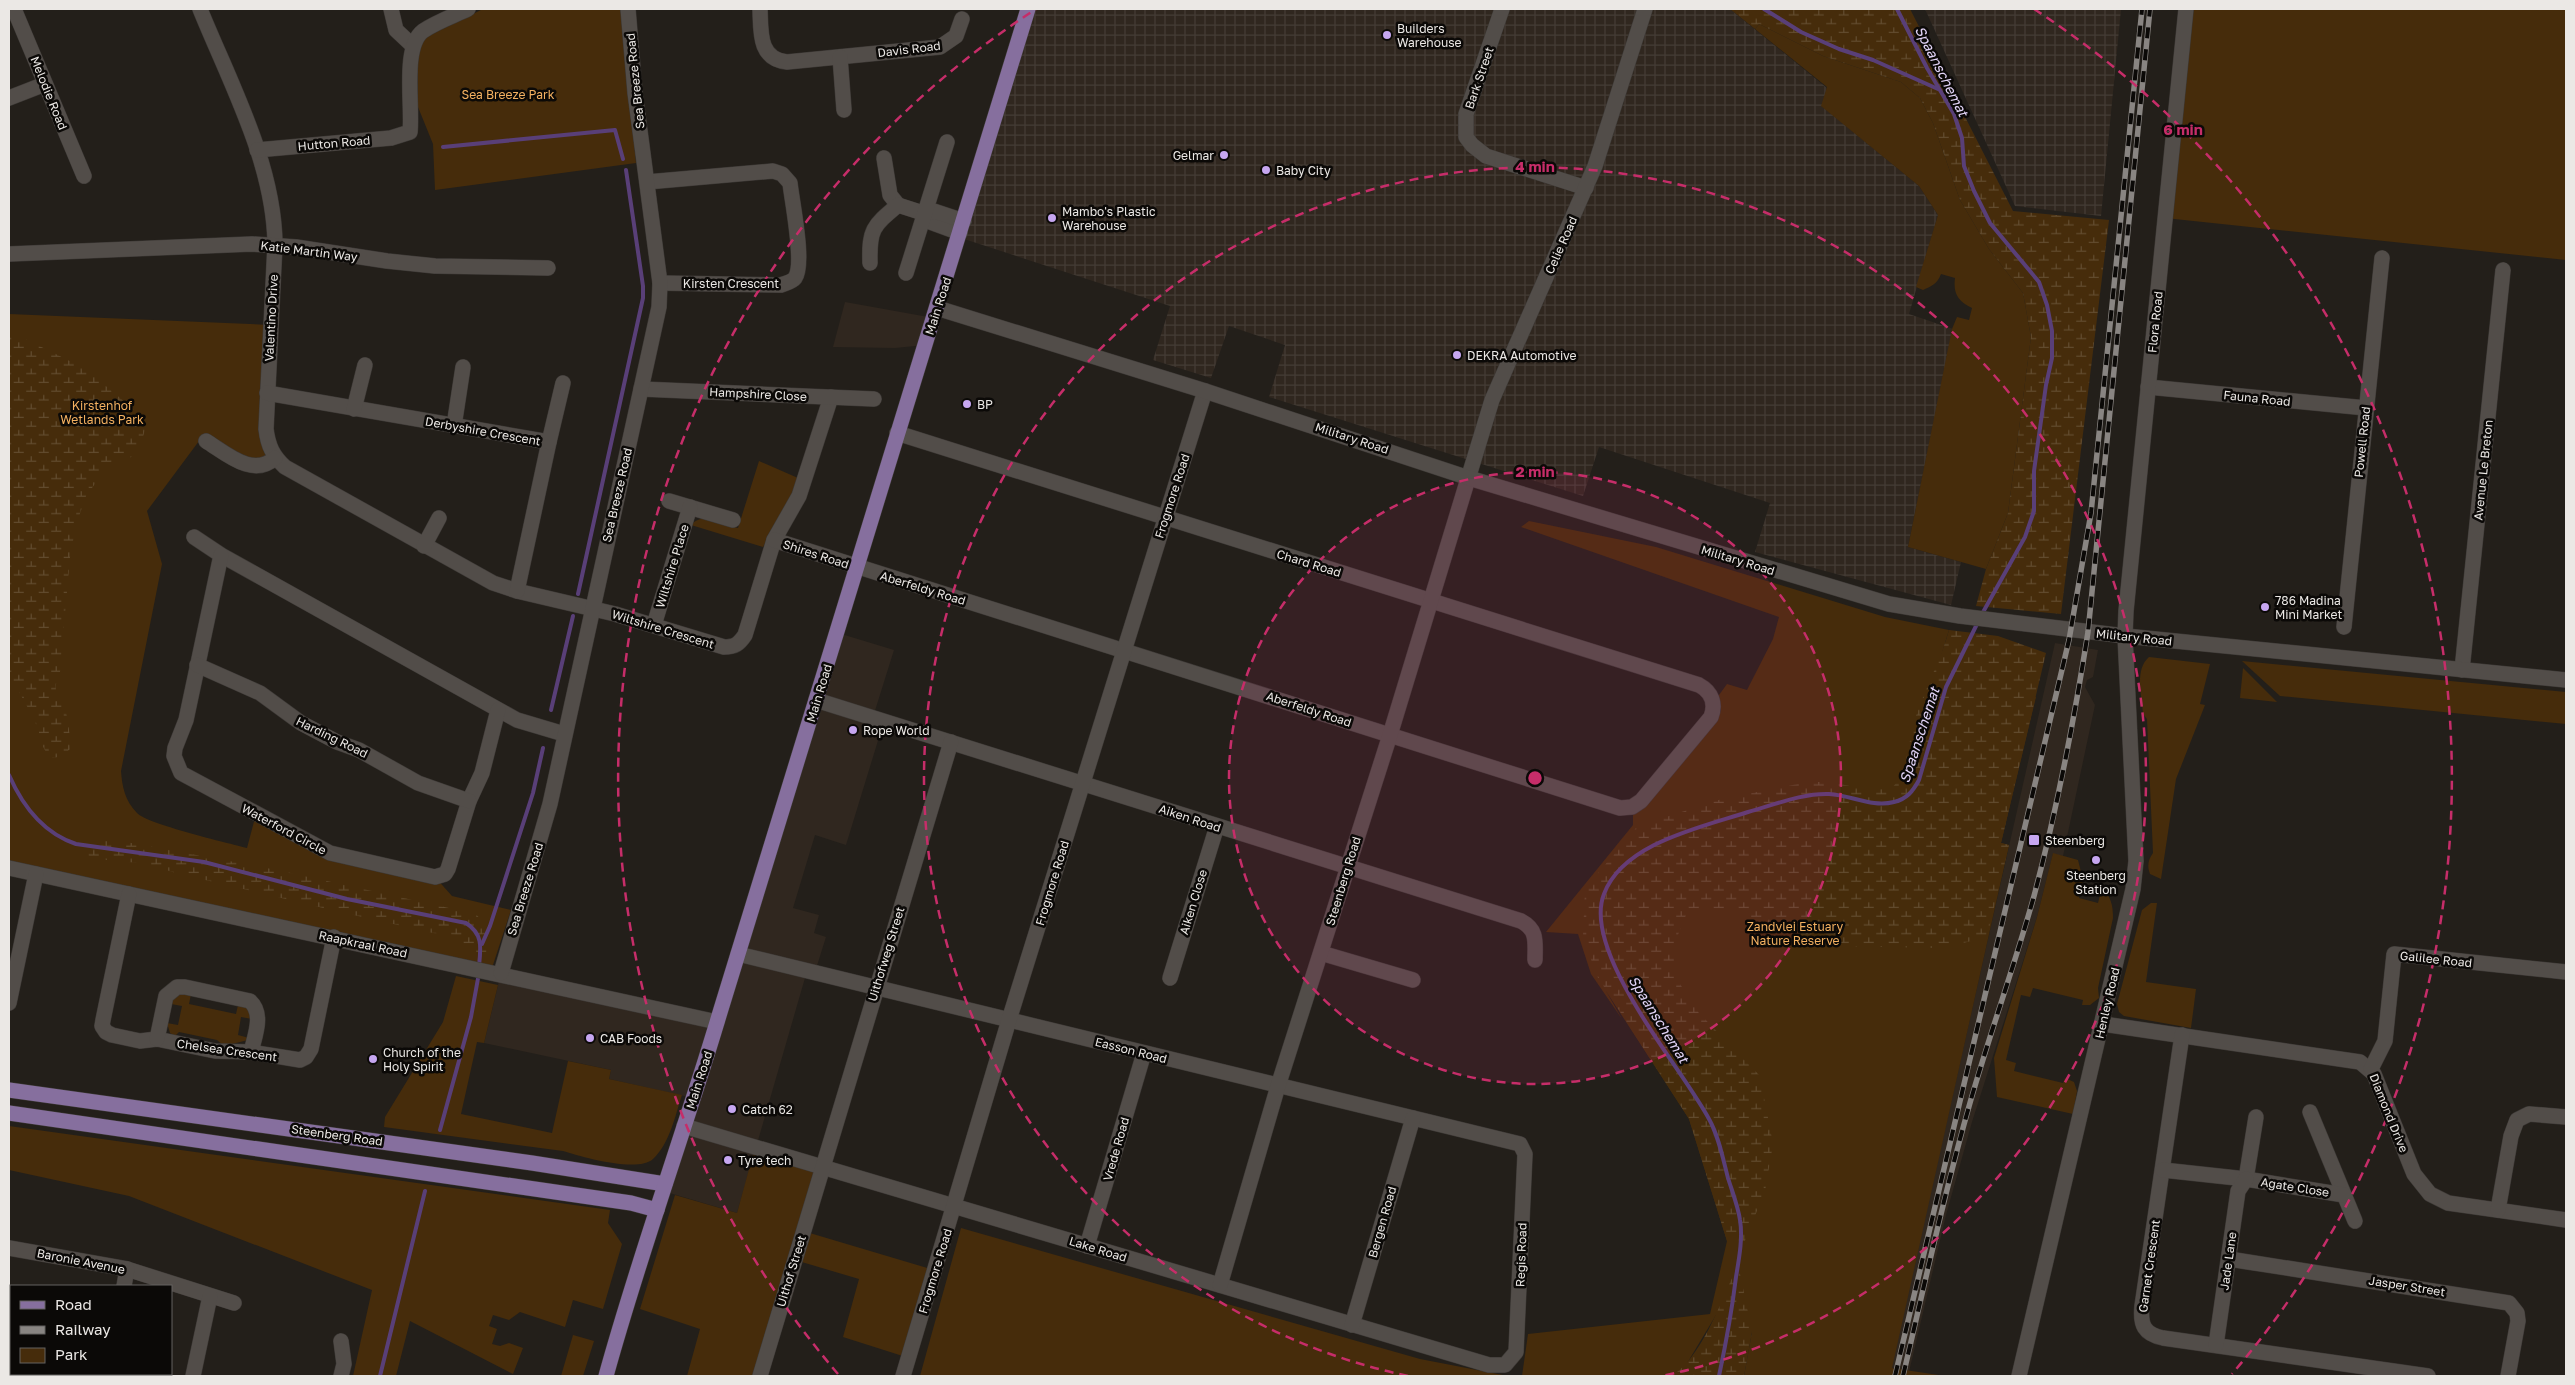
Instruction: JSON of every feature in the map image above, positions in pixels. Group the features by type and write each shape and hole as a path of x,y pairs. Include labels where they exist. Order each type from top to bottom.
{"main road":[{"name":"Main Road","path":"606,1376 656,1210 718,1022 1028,9"},
{"name":"Steenberg Road","path":"9,1090 460,1152 638,1178 665,1184"},
{"name":"Steenberg Road","path":"9,1113 458,1177 631,1203 656,1210"}],"street":[{"name":"Melodie Road","path":"14,9 84,176"},
{"name":"Valentino Drive","path":"200,9 265,172 275,244 266,430 268,444 275,458"},
{"path":"391,9 396,30 413,46 422,32 468,9"},
{"name":"Sea Breeze Road","path":"496,972 550,804 659,307 660,283 635,93 628,9"},
{"name":"Davis Road","path":"760,9 762,41 770,57 786,62 940,47 950,43 956,36 962,19"},
{"name":"Bark Street","path":"1502,9 1466,114 1466,137 1472,145 1486,156 1586,188"},
{"name":"Celie Road","path":"1469,478 1492,400 1595,166 1644,9"},
{"name":"Flora Road","path":"2125,636 2186,9"},
{"name":"Hutton Road","path":"257,150 391,138 410,132 413,46"},
{"path":"840,57 844,110"},
{"path":"9,98 45,84"},
{"path":"906,273 947,142"},
{"path":"884,158 890,195 898,205 926,214 930,222 962,227"},
{"name":"Kirsten Crescent","path":"647,182 773,171 782,174 790,183 799,262 795,278 790,282 781,285 660,283"},
{"path":"870,263 869,245 876,223 898,205"},
{"name":"Katie Martin Way","path":"9,254 275,244 387,262 435,266 548,268"},
{"name":"Powell Road","path":"2344,627 2382,258"},
{"name":"Avenue Le Breton","path":"2462,670 2503,270"},
{"name":"Military Road","path":"937,308 1205,391 1469,478 1860,597 2002,622 2566,680"},
{"path":"354,409 365,365"},
{"path":"454,426 462,368"},
{"path":"549,442 563,383"},
{"name":"Fauna Road","path":"2148,387 2366,408"},
{"name":"Hampshire Close","path":"641,389 874,399"},
{"name":"Frogmore Road","path":"903,1376 1009,1020 1205,391"},
{"name":"Derbyshire Crescent","path":"267,393 549,442 517,591"},
{"name":"Wiltshire Crescent","path":"592,609 654,625 724,647 736,645 745,635 774,540 799,496 831,398"},
{"name":"Chard Road","path":"897,433 1699,685 1706,689 1713,702"},
{"path":"206,441 251,467 260,468 275,458 285,467 424,546 492,582 517,591 592,609"},
{"name":"Steenberg Road","path":"1220,1286 1278,1086 1469,478"},
{"name":"Wiltshire Place","path":"669,501 733,520"},
{"name":"Wiltshire Place","path":"654,625 690,507"},
{"path":"424,546 439,518"},
{"path":"194,536 221,555 498,710 517,720 564,734"},
{"name":"Shires Road","path":"774,540 857,567"},
{"name":"Waterford Circle","path":"221,555 186,720 174,756 181,773 330,853 435,877 441,876 448,869 469,801 482,773 498,710"},
{"name":"Aberfeldy Road","path":"857,567 1620,808 1629,808 1641,801 1711,717 1714,710 1713,702"},
{"name":"Henley Road","path":"2020,1370 2103,1024 2128,916 2135,874 2125,636"},
{"name":"Harding Road","path":"197,665 260,694 301,723 337,742 359,750 418,783 469,801"},
{"name":"Aiken Road","path":"816,700 1083,782 1528,925 1536,936 1535,960"},
{"name":"Uithofweg Street","path":"823,1166 951,742"},
{"name":"Aiken Close","path":"1170,978 1216,826"},
{"name":"Raapkraal Road","path":"9,868 470,966 718,1022"},
{"path":"9,1003 36,874"},
{"name":"Chelsea Crescent","path":"129,894 102,1026 112,1035 140,1041 157,1039 215,1051 251,1052 300,1060 308,1055 334,937"},
{"path":"1321,953 1413,980"},
{"name":"Easson Road","path":"738,954 1520,1144 1524,1148"},
{"name":"Galilee Road","path":"2370,1069 2385,1041 2394,954 2566,972"},
{"path":"157,1039 166,996 176,987 185,987 250,1001 256,1006 258,1018 251,1052"},
{"name":"Diamond Drive","path":"2103,1024 2350,1060 2365,1064 2370,1069 2414,1174 2425,1189 2448,1202 2566,1220"},
{"name":"Garnet Crescent","path":"2182,1035 2142,1306 2142,1324 2152,1336 2428,1376"},
{"name":"Vrede Road","path":"1088,1246 1144,1053"},
{"name":"Agate Close","path":"2310,1112 2355,1220"},
{"path":"2498,1210 2511,1136 2519,1118 2529,1114 2566,1117"},
{"name":"Agate Close","path":"2246,1179 2256,1117"},
{"name":"Bergen Road","path":"1352,1325 1413,1118"},
{"name":"Lake Road","path":"684,1126 955,1205 1489,1366 1505,1365 1511,1361"},
{"name":"Regis Road","path":"1511,1361 1516,1352 1518,1335 1524,1148"},
{"name":"Uithof Street","path":"760,1376 823,1166"},
{"name":"Agate Close","path":"2163,1170 2246,1179 2344,1195"},
{"name":"Jade Lane","path":"2216,1345 2238,1192 2246,1179"},
{"name":"Baronie Avenue","path":"9,1248 127,1269 234,1303"},
{"name":"Jasper Street","path":"2229,1259 2508,1303 2517,1313 2518,1321 2508,1376"},
{"path":"124,1285 127,1269"},
{"path":"194,1376 210,1296"},
{"path":"341,1341 344,1364 341,1376"}],"shaded area":[{"path":"1028,9 1730,9 1827,88 1822,106 1919,186 1938,215 1909,314 1953,329 1908,547 1961,562 1951,605 1755,552 1770,503 1599,447 1583,496 1269,397 1285,345 1229,326 1211,378 1153,360 1170,306 958,237"},
{"path":"1925,9 2121,9 2101,216 2015,206"},
{"path":"845,302 934,318 925,345 895,348 833,347"},
{"path":"838,633 894,650 873,717 884,721 846,845 815,835 793,908 819,915 814,933 826,937 815,972 807,971 737,1213 663,1191 693,1098 609,1079 611,1070 484,1043 501,973 718,1022"},
{"path":"2055,643 2098,650 2093,677 2087,680 2085,687 2095,705 2063,856 2053,854 2037,917 1972,1122 1946,1215 1908,1376 1889,1376"}],"green space":[{"name":"Sea Breeze Park","path":"483,9 621,9 636,163 435,190 433,144 418,107 417,52 422,39"},
{"path":"1730,9 1910,9 2013,211 2109,220 2061,614 1976,606 1986,569 2008,513 2031,337 2023,293 1989,249 1960,200 1933,123 1920,98 1901,82 1823,56 1759,24 1755,29"},
{"path":"2186,9 2566,9 2566,260 2165,218"},
{"path":"1759,24 1823,56 1901,82 1920,98 1933,123 1960,200 1989,249 2023,293 2031,337 2008,513 1986,569 1908,547 1952,329 1957,317 1969,320 1972,308 1963,303 1956,293 1955,278 1941,274 1936,282 1929,287 1923,290 1916,287 1938,215 1919,186 1821,106 1827,87 1755,29"},
{"name":"Kirstenhof Wetlands Park","path":"9,314 271,325 268,464 199,441 147,511 162,564 121,771 125,793 137,813 171,828 247,848 256,814 330,853 435,877 452,896 511,910 491,971 9,868"},
{"path":"9,331 86,369 147,421 141,445 130,458 117,463 103,473 86,496 76,525 70,557 60,672 56,686 66,714 70,749 62,756 53,758 43,747 36,724 9,672"},
{"path":"759,461 798,478 791,499 763,547 691,525 701,519 707,519 738,528"},
{"name":"Zandvlei Estuary Nature Reserve","path":"1529,521 1656,547 1885,617 1949,630 1938,666 2036,697 2001,843 2009,845 1892,1368 1945,1376 1744,1376 1752,1332 1716,1315 1683,1370 1671,1376 1522,1376 1528,1334 1710,1314 1727,1241 1689,1119 1606,991 1622,1019 1591,974 1578,934 1546,932 1633,825 1633,814 1643,809 1717,720 1721,710 1719,695 1727,684 1747,690 1773,639 1779,617 1521,527"},
{"path":"1949,630 1998,636 2046,653 2001,843 2009,845 1987,937 1943,948 1829,946 1759,926 1732,909 1705,909 1686,915 1673,947 1676,978 1699,1013 1760,1076 1773,1144 1765,1191 1744,1243 1727,1241 1689,1119 1597,976 1583,937 1585,889 1636,828 1672,815 1722,799 1808,782 1826,782 1876,790 1892,788 1902,772 1913,725"},
{"path":"2149,657 2210,664 2200,704 2205,705 2176,779 2161,879 2150,874 2148,866 2153,853 2147,719 2143,714 2140,676 2144,662"},
{"path":"2242,661 2566,692 2566,724 2280,696"},
{"path":"2243,668 2277,702 2240,698"},
{"path":"104,838 277,870 476,914 486,929 488,944 486,956 466,952 462,942 456,935 433,933 336,911 176,873 143,863 111,861 86,855 85,849 88,845"},
{"path":"2053,853 2078,860 2083,880 2079,898 2098,903 2102,887 2111,901 2113,918 2098,988 2099,998 2090,1005 2082,1005 2083,1000 2033,988 2030,997 2021,995 2006,1060 2016,1063 2014,1071 2063,1083 2065,1078 2074,1082 2077,1091 2073,1114 1997,1097 1994,1058 2037,917"},
{"path":"2151,903 2157,903 2146,982 2196,989 2191,1028 2124,1016 2119,1012 2117,1004 2142,910"},
{"path":"456,976 498,985 484,1043 477,1042 461,1114 552,1133 568,1061 611,1070 609,1079 682,1095 668,1137 659,1153 646,1163 623,1164 596,1160 563,1151 384,1127 385,1117 443,1022"},
{"path":"180,993 191,994 189,1004 236,1014 238,1005 250,1007 252,1019 241,1017 238,1035 249,1038 248,1040 224,1046 217,1040 179,1032 175,1036 170,1033 167,1023 178,1025 182,1006 171,1004 172,999"},
{"path":"9,1126 610,1210 608,1223 622,1244 603,1309 573,1300 565,1327 520,1312 509,1320 493,1315 489,1326 497,1329 492,1344 500,1346 509,1343 523,1348 513,1374 410,1321 396,1376 353,1376 372,1290 129,1196 9,1170"},
{"path":"754,1151 813,1171 815,1176 803,1231 934,1270 909,1358 843,1337 859,1279 795,1260 760,1376 687,1376 700,1329 640,1309 675,1195 737,1213"},
{"path":"961,1228 1420,1359 1508,1376 920,1376"},
{"path":"1738,1264 1752,1332 1744,1376 1671,1376 1682,1368 1702,1342 1719,1309"},
{"path":"573,1335 594,1341 583,1376 561,1376"}],"waterway":[{"path":"1764,9 1801,32 1839,49 1873,60 1938,89"},
{"name":"Spaanschemat","path":"1897,9 1927,68 1954,114 1962,138 1964,166 1974,191 1990,223 2039,282 2047,305 2052,331 2052,358 2046,385 2034,471 2034,511 2025,537 1982,614"},
{"path":"443,147 615,130 623,159"},
{"path":"578,594 643,298 643,286 626,170"},
{"path":"551,710 573,616"},
{"name":"Spaanschemat","path":"1719,1376 1731,1314 1740,1248 1741,1227 1738,1209 1718,1141 1709,1119 1658,1041 1620,977 1607,946 1601,918 1604,894 1614,876 1628,862 1646,850 1687,831 1809,795 1829,794 1878,803 1899,801 1906,797 1919,780 1946,687 1978,622"},
{"path":"482,944 490,926 533,793 543,748"},
{"path":"9,775 21,798 35,817 54,833 76,844 204,862 347,899 466,923 472,927 480,942 479,966"},
{"path":"440,1130 471,1017 479,973"},
{"path":"380,1376 425,1191"}],"railway":[{"path":"1895,1376 2069,640 2091,513 2142,9"},
{"path":"1903,1376 1959,1143 2034,896 2058,798 2077,699 2088,632 2150,9"}],"place":[{"name":"Builders Warehouse","path":"1387,35"},
{"name":"Gelmar","path":"1224,155"},
{"name":"Baby City","path":"1266,170"},
{"name":"Mambo's Plastic Warehouse","path":"1052,218"},
{"name":"DEKRA Automotive","path":"1457,355"},
{"name":"BP","path":"967,404"},
{"name":"786 Madina Mini Market","path":"2265,607"},
{"name":"Rope World","path":"853,730"},
{"name":"Steenberg","path":"2034,840"},
{"name":"Steenberg Station","path":"2096,860"},
{"name":"CAB Foods","path":"590,1038"},
{"name":"Church of the Holy Spirit","path":"373,1059"},
{"name":"Catch 62","path":"732,1109"},
{"name":"Tyre tech","path":"728,1160"}]}
